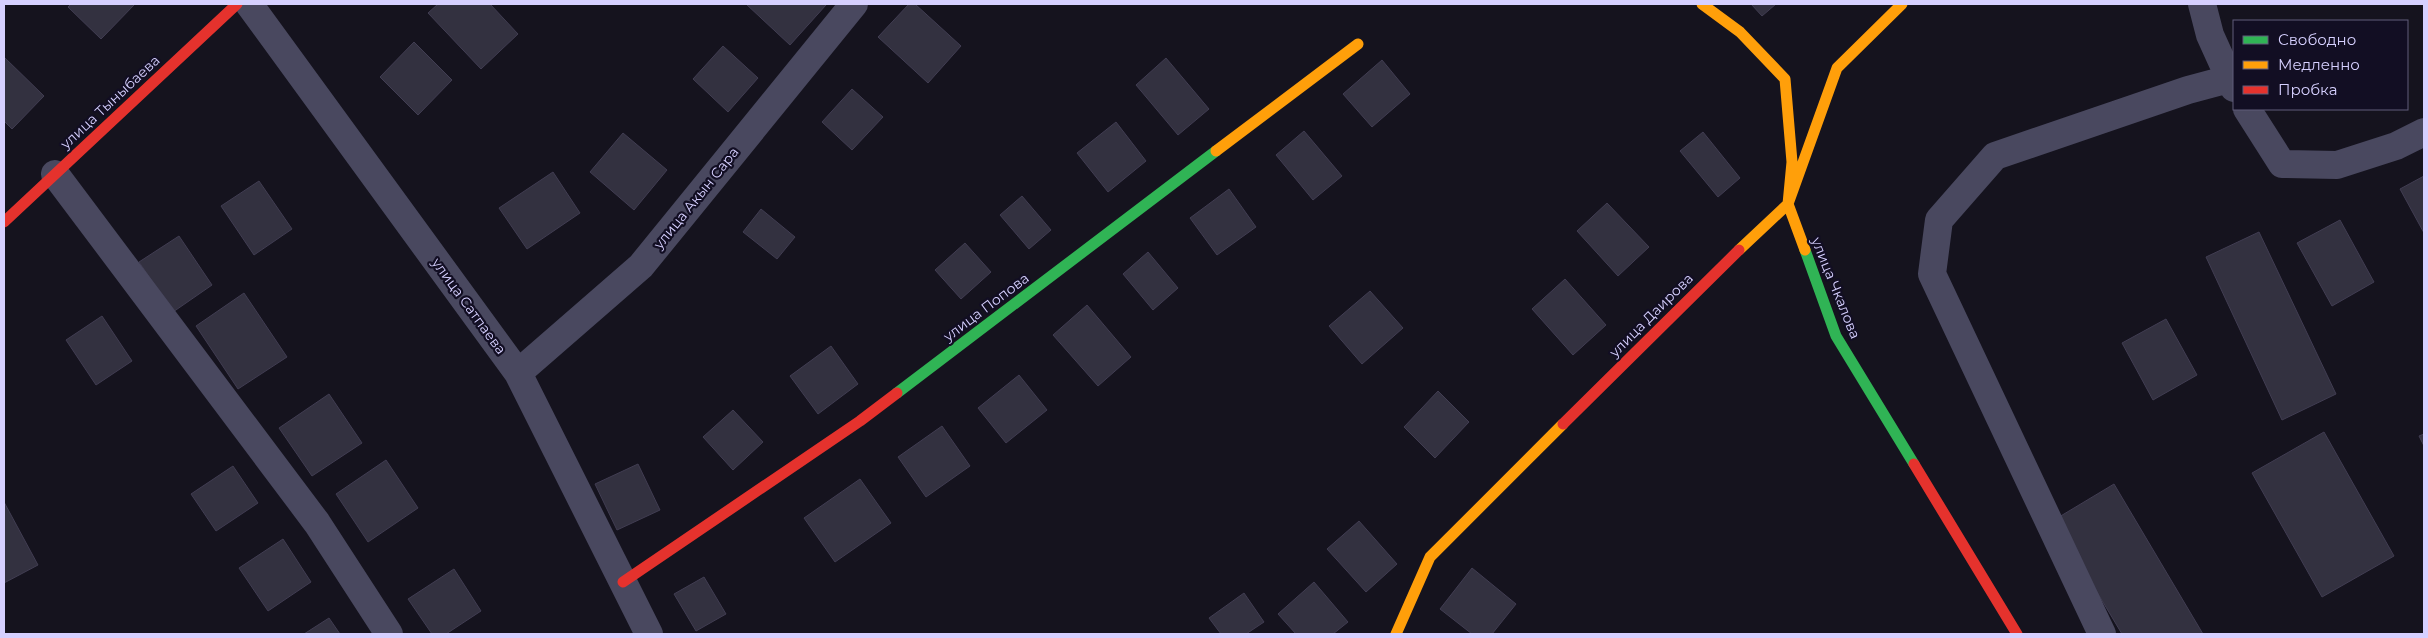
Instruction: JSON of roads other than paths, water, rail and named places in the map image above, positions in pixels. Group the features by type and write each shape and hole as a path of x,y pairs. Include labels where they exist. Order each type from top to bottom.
{"street":[{"name":"улица Тыныбаева","path":"4,222 237,4"},
{"name":"улица Сатпаева","path":"249,4 518,374 649,634"},
{"name":"улица Акын Сара","path":"518,374 641,266 854,4"},
{"name":"улица Чкалова","path":"1702,4 1740,32 1785,79 1792,162 1788,204 1836,336 2017,634"},
{"name":"улица Даирова","path":"1396,634 1430,557 1704,282 1788,204 1837,68 1902,4"},
{"path":"2102,634 1932,274 1939,220 1995,156 2188,90 2232,83 2210,35 2202,4"},
{"name":"улица Попова","path":"623,582 860,421 1358,44"},
{"path":"2249,110 2282,164 2337,165 2396,146 2424,132"},
{"path":"55,174 317,523 389,634"}]}
